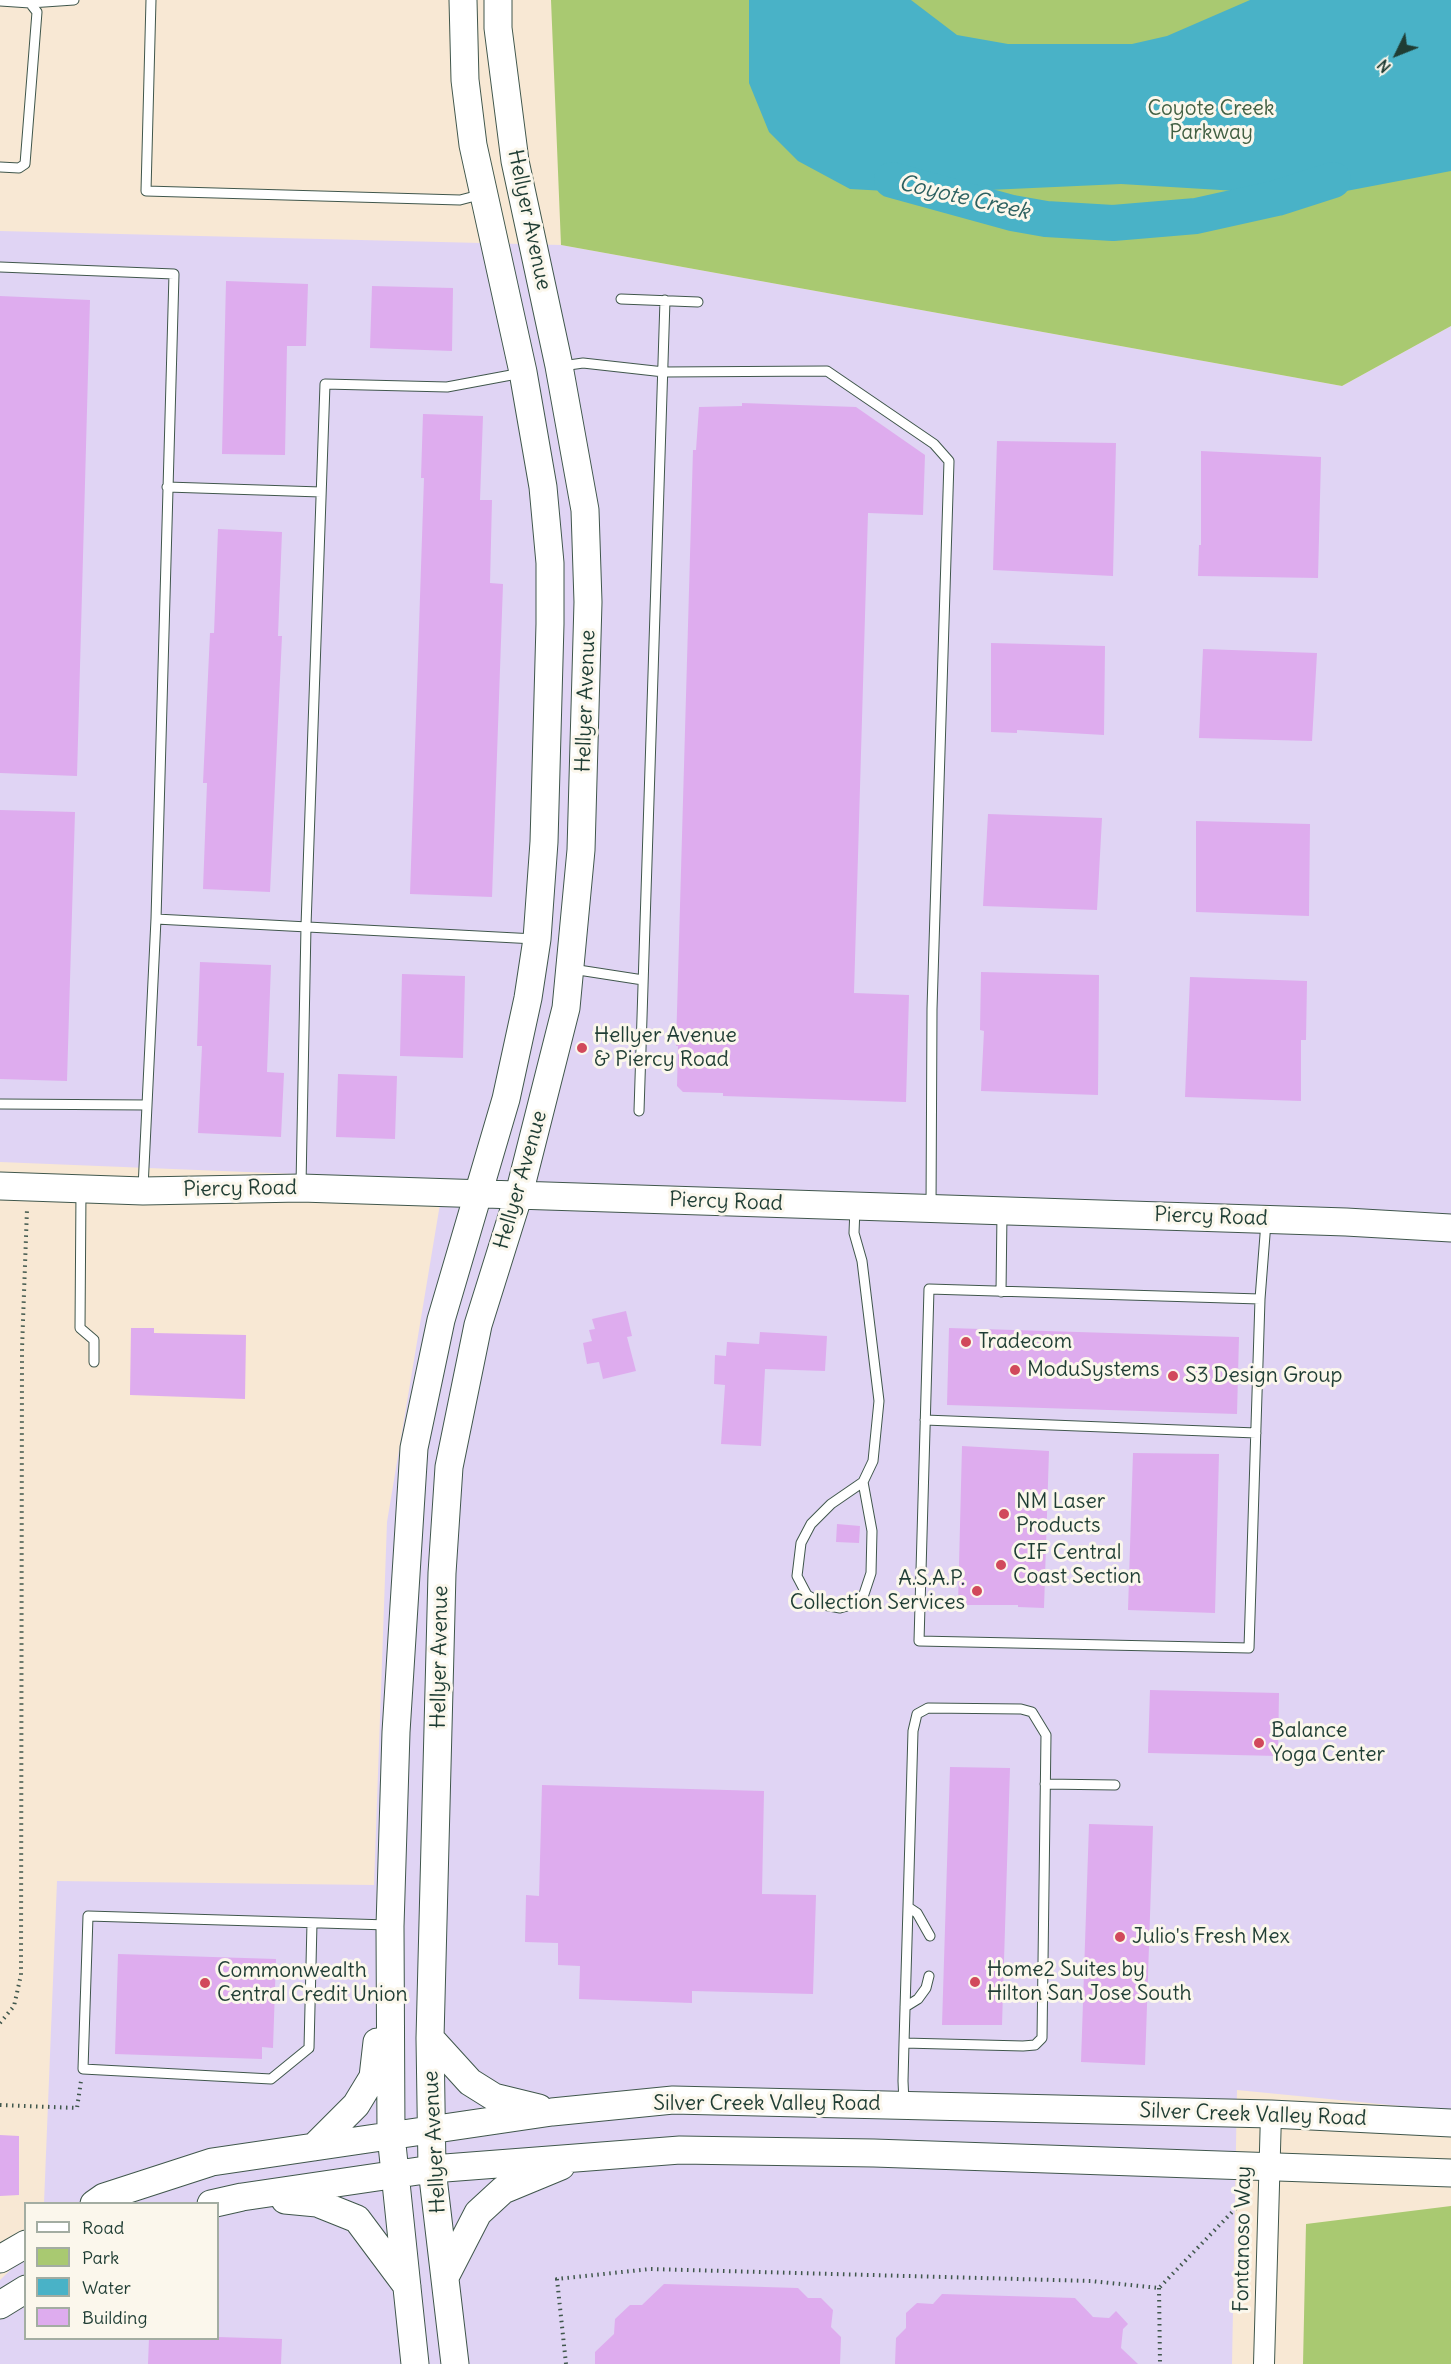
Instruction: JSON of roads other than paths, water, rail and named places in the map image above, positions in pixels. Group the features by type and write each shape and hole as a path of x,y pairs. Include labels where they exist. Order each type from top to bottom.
{"main road":[{"name":"Hellyer Avenue","path":"416,2364 391,2135 390,1926 399,1686 414,1448 441,1320 506,1099 528,998 537,939 544,842 550,563 543,487 523,372 483,194 465,80 463,0"},
{"name":"Hellyer Avenue","path":"455,2364 432,2169 430,2038 442,1573 449,1467 478,1325 519,1194 561,1030 570,969 581,850 588,602 585,510 559,366 515,161 498,28 498,0"},
{"path":"523,372 559,366"},
{"name":"Piercy Road","path":"0,1186 143,1191 301,1188 519,1194 1266,1219 1451,1228"},
{"path":"314,2147 357,2105 373,2077 390,1926"},
{"path":"430,2038 470,2082 494,2097 552,2112"},
{"name":"Silver Creek Valley Road","path":"97,2202 104,2197 212,2162 433,2128 552,2112 673,2100 1271,2114 1451,2123"},
{"path":"219,2202 432,2169 589,2155 680,2150 839,2152 1451,2173"},
{"path":"444,2277 478,2212 503,2190 589,2155"},
{"path":"242,2197 317,2203 357,2218 408,2287"},
{"path":"0,2259 24,2245"},
{"path":"0,2305 24,2290"}],"street":[{"name":"Fontanoso Way","path":"1264,2364 1271,2114"}],"lane":[{"path":"0,1 30,3 74,0"},
{"path":"151,0 146,191 460,200 483,194"},
{"path":"0,167 20,168 25,164 27,156 37,12 30,3"},
{"path":"0,267 174,274 156,919 143,1191"},
{"path":"621,299 698,302"},
{"path":"639,1111 665,300"},
{"path":"559,366 583,363 664,372 827,371 934,444 949,461 932,1009 931,1208"},
{"path":"301,1188 299,1161 306,926 325,384 447,387 523,372"},
{"path":"167,487 321,492"},
{"path":"156,919 537,939"},
{"path":"570,969 643,980"},
{"path":"0,1104 147,1105"},
{"path":"81,1189 80,1328 94,1340 94,1362"},
{"path":"855,1206 854,1233 862,1261 879,1401 873,1461 863,1482 847,1491 824,1511 811,1524 801,1543 797,1576 807,1594 824,1605 840,1608 854,1604 864,1594 871,1573 872,1531 863,1482"},
{"path":"1001,1292 1002,1211"},
{"path":"1260,1299 929,1290 920,1641 1249,1647 1260,1299 1266,1219"},
{"path":"925,1420 1256,1433"},
{"path":"904,2043 1023,2046 1035,2045 1042,2038 1046,1736 1032,1712 1021,1709 928,1708 917,1714 913,1731 904,2043 904,2105"},
{"path":"1045,1784 1115,1785"},
{"path":"908,1907 917,1913 930,1936"},
{"path":"312,1923 309,2048 271,2079 83,2069 88,1916 312,1923 390,1926"},
{"path":"905,2007 918,1999 926,1988 929,1976"}],"water":[{"name":"Coyote Creek Parkway","path":"749,0 911,0 957,35 1008,44 1132,44 1167,36 1250,0 1451,0 1451,171 1320,196 1121,184 922,193 850,189 798,161 769,132 749,83"}],"waterway":[{"name":"Coyote Creek","path":"892,180 1012,213 1046,219 1113,223 1196,216 1277,198 1333,180"}],"place":[{"name":"Hellyer Avenue & Piercy Road","path":"582,1048"},
{"name":"Tradecom","path":"966,1342"},
{"name":"ModuSystems","path":"1015,1370"},
{"name":"S3 Design Group","path":"1173,1376"},
{"name":"NM Laser Products","path":"1004,1514"},
{"name":"CIF Central Coast Section","path":"1001,1565"},
{"name":"A.S.A.P. Collection Services","path":"977,1591"},
{"name":"Balance Yoga Center","path":"1259,1743"},
{"name":"Julio's Fresh Mex","path":"1120,1937"},
{"name":"Home2 Suites by Hilton San Jose South","path":"975,1982"},
{"name":"Commonwealth Central Credit Union","path":"205,1983"}]}
